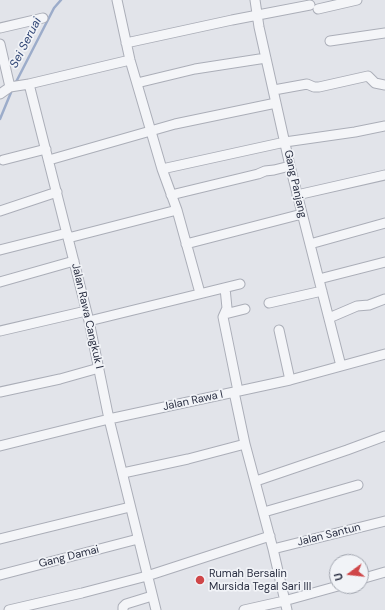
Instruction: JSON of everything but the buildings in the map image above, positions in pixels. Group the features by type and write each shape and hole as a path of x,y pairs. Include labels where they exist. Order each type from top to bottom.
{"street":[{"path":"117,0 130,60 162,169 177,210 200,294"},
{"name":"Gang Panjang","path":"255,0 266,58 290,166 341,366"},
{"path":"126,44 257,15 357,0"},
{"path":"0,28 43,18"},
{"path":"330,41 385,33"},
{"path":"0,44 13,87"},
{"path":"137,83 195,69 266,58"},
{"path":"0,94 13,87 130,60"},
{"path":"274,90 307,84 314,87 319,87 368,76 375,83 385,85"},
{"name":"Jalan Rawa Cangkuk I","path":"29,84 89,321 109,419 156,610"},
{"path":"49,160 176,124 276,103"},
{"path":"162,169 285,142 385,126"},
{"path":"3,160 46,149"},
{"path":"171,195 290,166"},
{"path":"297,195 385,175"},
{"path":"0,211 57,192"},
{"path":"0,250 177,210"},
{"path":"186,244 302,214"},
{"path":"310,244 385,222"},
{"path":"0,282 74,261"},
{"path":"319,280 385,262"},
{"path":"89,321 240,284"},
{"path":"225,288 227,308 223,317 236,392 246,444 270,536 286,606"},
{"path":"269,303 322,291"},
{"path":"329,318 357,306 369,305 385,299"},
{"path":"224,314 245,309"},
{"path":"0,331 86,310"},
{"path":"279,330 290,380"},
{"name":"Jalan Rawa I","path":"0,446 109,419 290,380 385,354"},
{"path":"0,392 60,379 99,368"},
{"path":"256,481 385,436"},
{"path":"123,473 188,460 246,444"},
{"path":"264,512 358,486"},
{"path":"0,539 130,507"},
{"name":"Jalan Santun","path":"273,549 385,521"},
{"path":"10,610 147,576 270,536"},
{"name":"Gang Damai","path":"0,575 138,539"},
{"path":"369,577 385,572"},
{"path":"244,610 286,606 329,589"},
{"path":"123,610 123,607 126,604 152,596"}],"waterway":[{"name":"Sei Seruai","path":"15,84 54,8 61,0"},
{"name":"Sei Seruai","path":"0,119 12,90"}],"place":[{"name":"Rumah Bersalin Mursida Tegal Sari III","path":"200,580"}]}
